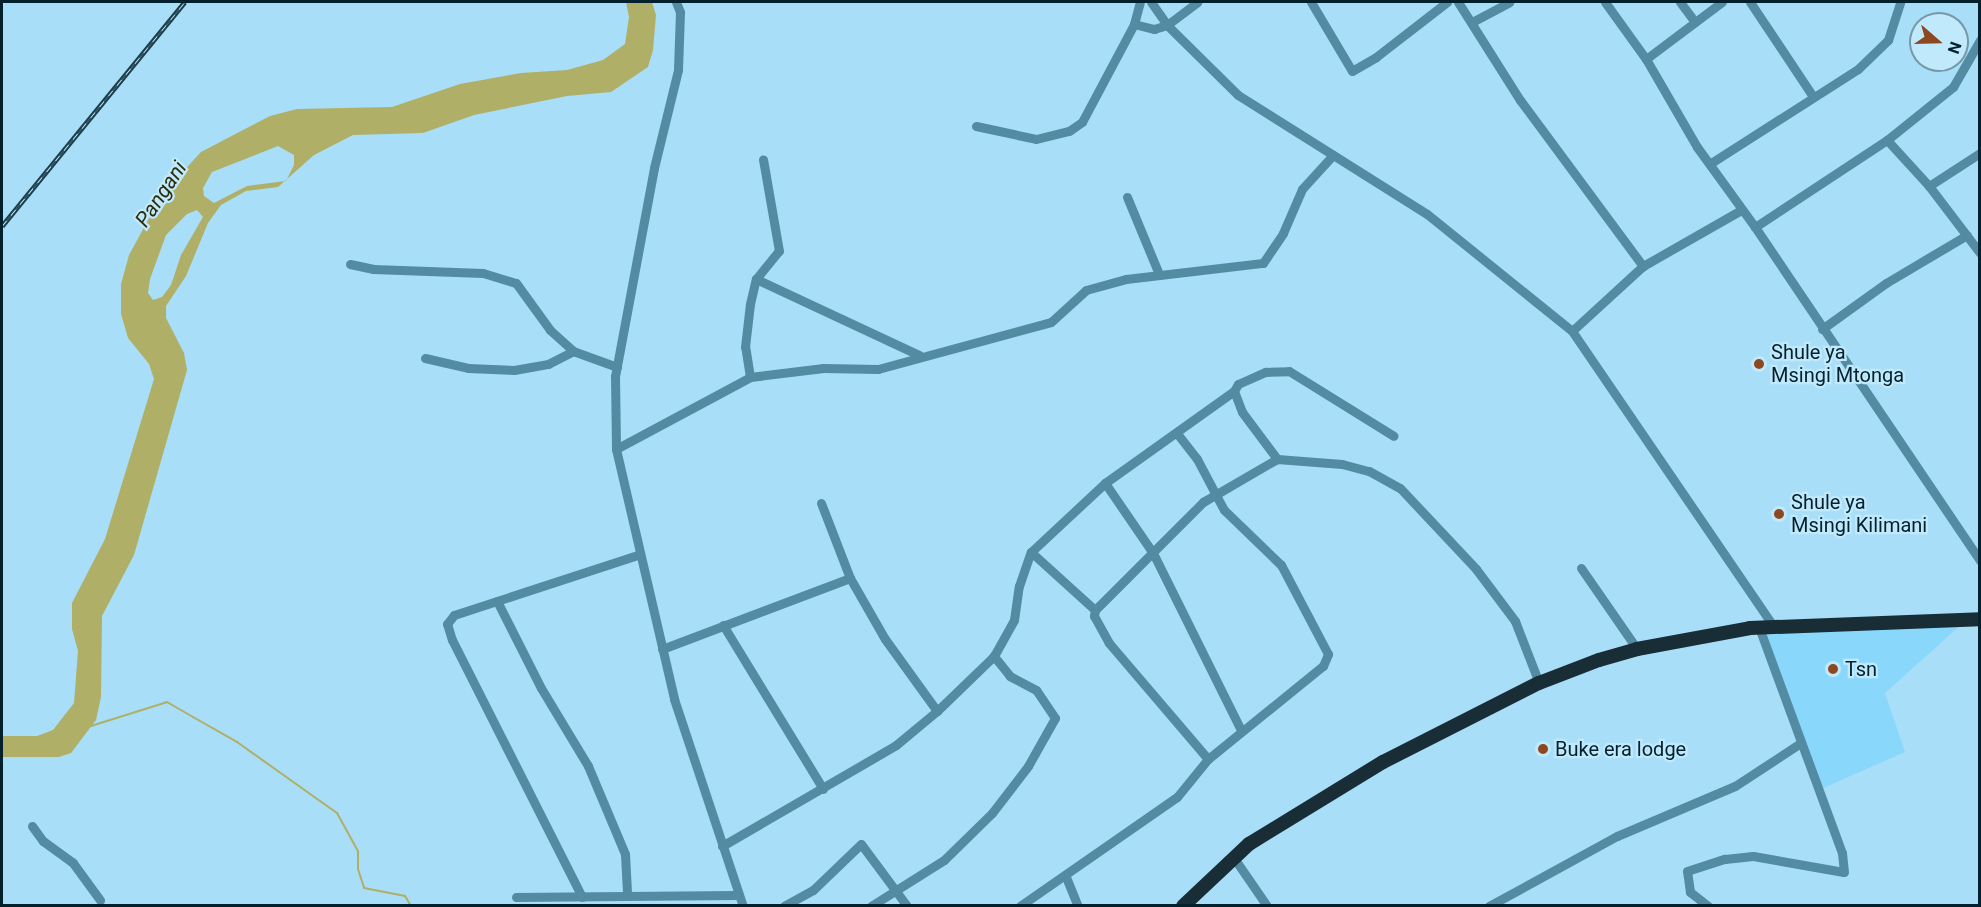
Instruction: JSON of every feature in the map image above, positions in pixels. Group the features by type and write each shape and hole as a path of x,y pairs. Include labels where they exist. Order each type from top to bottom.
{"highway":[{"path":"1183,906 1234,858 1383,762 1539,682 1637,649 1759,628 1980,619"}],"street":[{"path":"676,2 680,12 678,70 654,168 617,367 616,449 638,555 662,649 737,895 743,906"},
{"path":"975,126 1036,139 1069,132 1082,122 1134,24 1140,2"},
{"path":"1151,2 1167,25 1238,95 1427,214 1572,332 1774,627"},
{"path":"1134,24 1154,29 1167,25 1197,2"},
{"path":"1311,2 1352,71 1376,57 1447,2"},
{"path":"1458,2 1474,21 1520,100 1643,266"},
{"path":"1474,21 1509,2"},
{"path":"1605,2 1646,59 1697,147 1711,163 1741,210 1755,227 1980,561"},
{"path":"1680,2 1695,22"},
{"path":"1646,59 1722,2"},
{"path":"1750,2 1812,95"},
{"path":"1711,163 1812,95 1858,69 1888,40 1900,2"},
{"path":"1755,227 1887,140 1953,87 1980,40"},
{"path":"1887,140 1929,186 1980,253"},
{"path":"1929,186 1980,153"},
{"path":"616,449 750,377 823,368 878,369 919,355 1051,322 1086,290 1158,273 1244,268 1263,263 1283,233 1302,189 1333,155"},
{"path":"750,377 745,347 756,279 779,251 763,159"},
{"path":"1127,196 1158,273"},
{"path":"1572,332 1643,266 1741,210"},
{"path":"1822,329 1886,283 1967,235"},
{"path":"350,264 373,269 483,273 516,283 550,330 573,351 617,367"},
{"path":"756,279 919,355"},
{"path":"425,358 468,368 514,370 548,364 573,351"},
{"path":"722,846 823,789 896,744 937,711 994,657 1014,620 1018,586 1031,552 1105,483 1177,433 1195,416 1234,391 1238,384 1265,372 1289,371 1394,436"},
{"path":"1234,391 1242,412 1277,459"},
{"path":"1020,906 1066,877 1177,797 1208,759 1323,666 1328,654 1281,565 1224,510 1197,459 1177,433"},
{"path":"1208,759 1109,643 1094,616 1095,610 1214,493 1246,479 1277,459 1342,465 1369,471 1400,488 1476,569 1515,621 1539,682"},
{"path":"1105,483 1153,553 1241,730"},
{"path":"821,503 850,578 885,639 937,711"},
{"path":"1031,552 1095,610"},
{"path":"582,897 447,624 454,615 638,555"},
{"path":"1581,568 1637,649"},
{"path":"662,649 850,578"},
{"path":"497,601 541,688 588,766 625,854 627,893"},
{"path":"723,625 823,789"},
{"path":"1708,906 1690,892 1687,871 1725,859 1753,856 1844,872 1842,853 1799,744 1759,628"},
{"path":"871,906 944,860 992,813 1028,766 1055,718 1036,690 1010,676 994,657"},
{"path":"1489,906 1617,836 1735,786 1799,744"},
{"path":"32,826 43,841 73,863 100,900"},
{"path":"784,906 813,890 861,844 907,906"},
{"path":"1234,858 1267,906"},
{"path":"1066,877 1078,906"},
{"path":"516,897 582,897 627,893 737,895"}],"shaded area":[{"path":"626,2 652,2 656,15 653,50 648,67 611,92 567,96 474,115 423,133 353,135 314,155 287,179 294,165 294,155 278,146 212,172 203,188 204,196 214,203 247,186 285,181 278,187 246,191 221,205 208,223 186,276 166,306 166,318 184,353 187,370 134,555 102,616 101,697 96,720 71,753 59,757 2,757 2,736 37,736 53,730 74,703 78,651 72,629 72,603 105,539 154,379 149,364 128,338 121,314 121,284 129,255 153,211 189,165 201,152 270,116 297,109 392,107 460,84 521,73 567,70 603,60 625,44 629,17","holes":["197,210 203,217 181,255 171,285 162,297 153,300 148,293 150,279 166,235 187,214"]},
{"path":"1962,624 1885,693 1905,752 1821,789 1764,632"}],"waterway":[{"path":"91,726 167,702 237,742 337,813 358,851 358,869 364,888 405,896 411,906"}],"railway":[{"path":"2,226 185,2"}],"place":[{"name":"Shule ya Msingi Mtonga","path":"1759,364"},
{"name":"Shule ya Msingi Kilimani","path":"1779,514"},
{"name":"Tsn","path":"1833,669"},
{"name":"Buke era lodge","path":"1543,749"}],"water label":[{"name":"Pangani","path":"161,194"}]}
